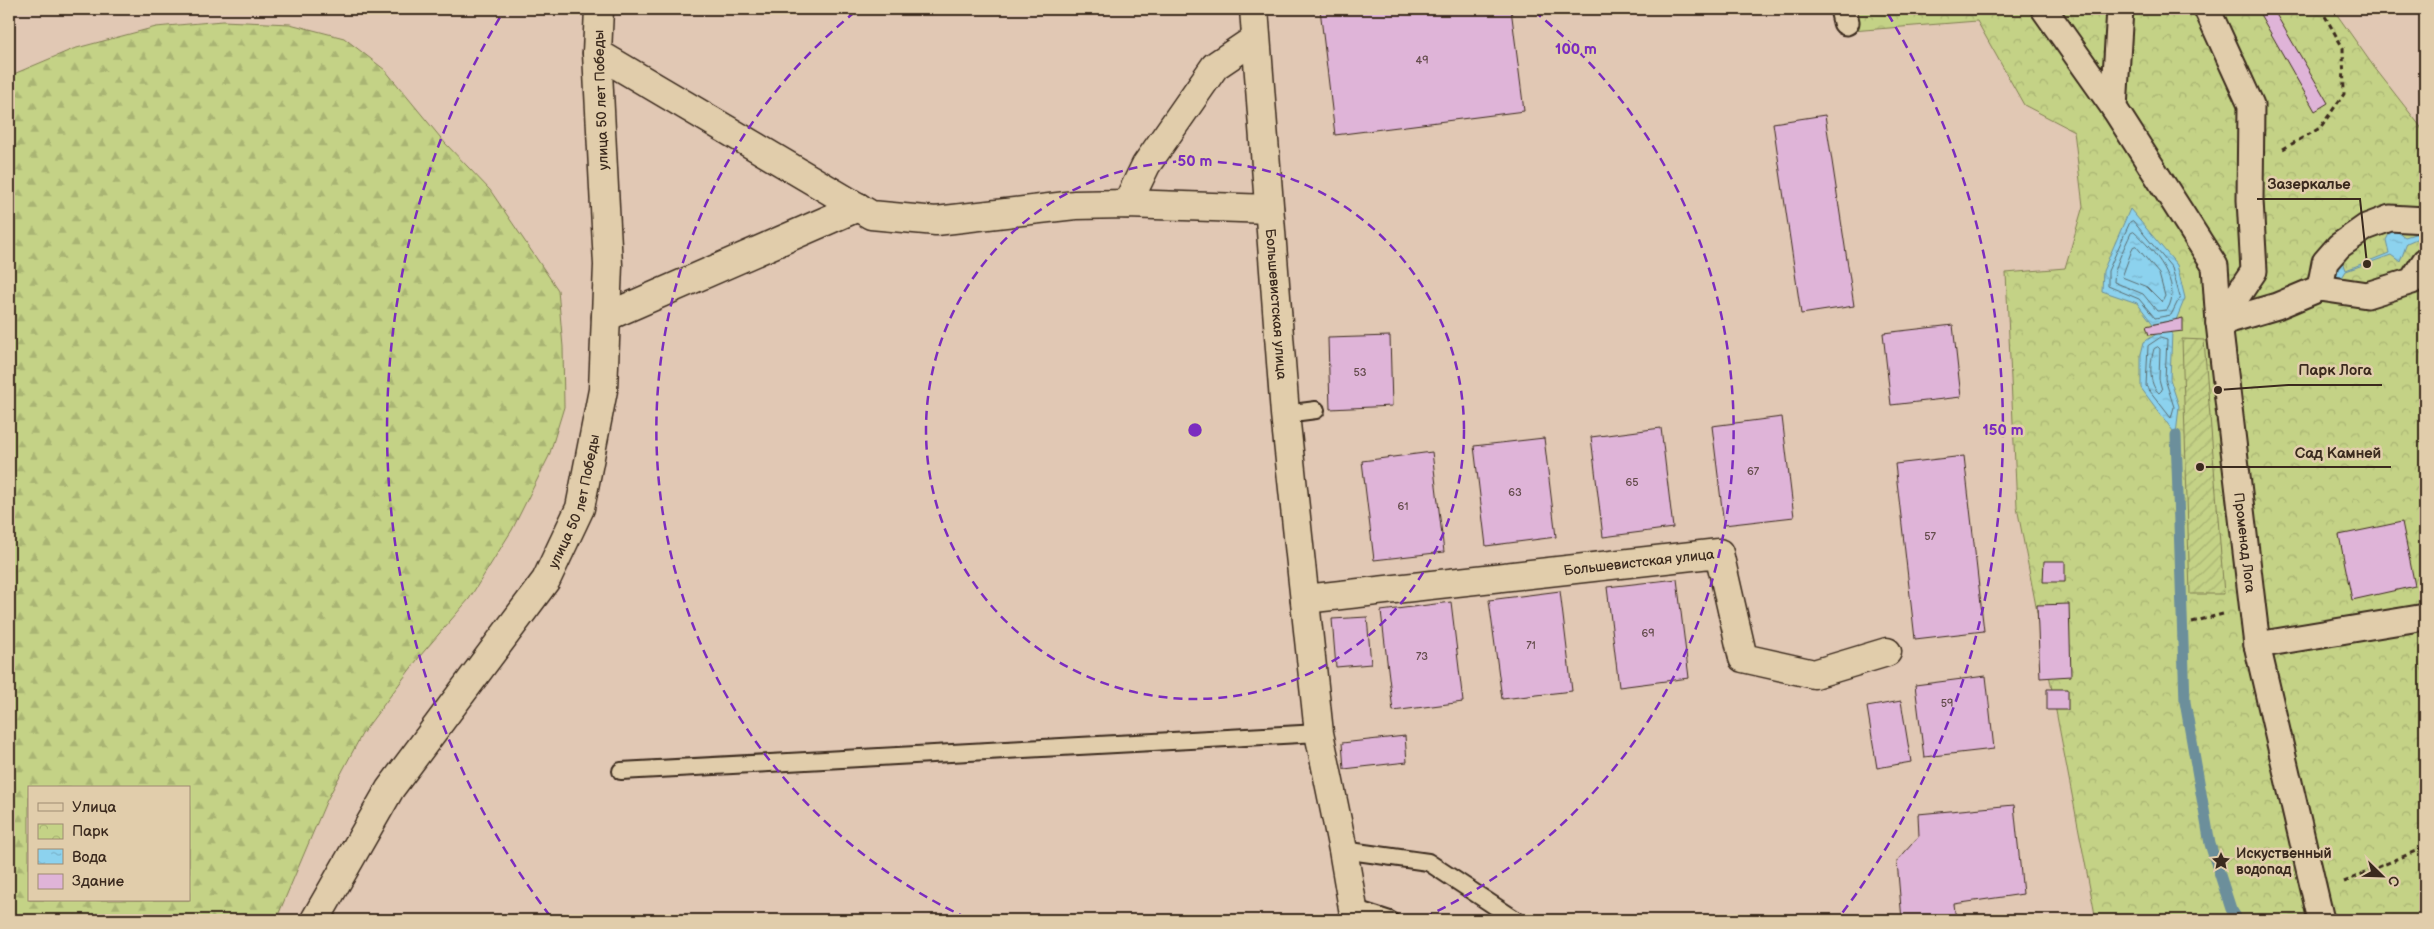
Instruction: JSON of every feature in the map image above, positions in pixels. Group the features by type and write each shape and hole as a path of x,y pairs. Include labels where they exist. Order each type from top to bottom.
{"street":[{"name":"улица 50 лет Победы","path":"315,920 390,789 546,580 580,508 603,390 608,265 597,53 599,9"},
{"name":"Большевистская улица","path":"1254,9 1285,414 1305,599 1320,733 1354,914"},
{"name":"Променад Лога","path":"2044,9 2114,108 2215,266 2219,323 2257,645 2321,920"},
{"path":"2114,108 2120,9"},
{"path":"2207,9 2251,105 2250,200 2254,271 2219,323"},
{"path":"1127,204 1146,165 1215,66 1255,39"},
{"path":"597,53 871,214 936,220 1075,205 1127,204 1269,209"},
{"path":"606,317 858,207"},
{"path":"2320,288 2325,262 2339,246 2366,227 2390,218 2425,220"},
{"path":"2219,323 2277,306 2320,288 2366,295 2412,281 2425,261"},
{"name":"Большевистская улица","path":"1305,599 1719,553 1743,658 1814,674 1887,652"},
{"path":"2257,645 2425,617"}],"lane":[{"path":"1285,414 1316,410"},
{"path":"621,771 1320,733"},
{"path":"1343,850 1428,862 1516,920"},
{"path":"1354,914 1390,920"}],"path":[{"path":"2278,156 2283,148 2320,128 2344,94 2343,48 2321,9"},
{"path":"2316,894 2425,847"},
{"path":"2421,920 2425,914"}],"green space":[{"path":"1834,9 2333,9 2374,67 2424,131 2425,920 2096,920 2017,507 2006,273 2065,268 2083,206 2074,131 2024,105 1977,21 1839,32"},
{"path":"222,21 290,24 344,38 385,70 445,143 490,190 558,290 563,347 564,407 549,456 512,530 469,599 420,656 362,734 326,802 276,920 9,920 9,76 73,49 156,27"},
{"path":"2182,339 2204,340 2224,594 2190,594"}],"water":[{"path":"2130,209 2177,265 2185,298 2176,320 2153,324 2137,303 2102,291 2103,271"},
{"path":"2392,228 2405,237 2425,231 2425,235 2407,243 2400,262 2391,255 2346,271 2338,284 2330,273 2334,261 2344,264 2346,270 2389,253 2386,240"},
{"path":"2172,332 2170,379 2179,406 2176,435 2141,388 2141,354 2144,342 2158,333"}],"building":[{"path":"1320,9 1511,9 1524,111 1335,135"},
{"path":"2257,9 2273,9 2328,103 2315,111"},
{"path":"1825,115 1854,306 1801,314 1773,123"},
{"path":"2183,318 2183,331 2149,335 2146,326"},
{"path":"1953,325 1961,397 1891,405 1883,333"},
{"path":"1390,336 1392,406 1330,409 1328,338"},
{"path":"1782,417 1794,517 1724,525 1712,426"},
{"path":"1661,428 1673,528 1603,537 1591,437"},
{"path":"1544,438 1556,537 1486,546 1474,446"},
{"path":"1432,452 1444,552 1374,560 1362,461"},
{"path":"1964,456 1984,631 1915,639 1895,464"},
{"path":"2402,522 2415,586 2352,600 2339,535"},
{"path":"2044,561 2065,561 2065,582 2043,582"},
{"path":"1677,579 1689,678 1619,687 1607,587"},
{"path":"1560,591 1572,691 1502,699 1489,600"},
{"path":"1451,602 1463,702 1393,711 1381,611"},
{"path":"2069,604 2071,676 2040,678 2037,605"},
{"path":"1367,617 1371,664 1336,667 1332,619"},
{"path":"1986,676 1994,749 1924,757 1915,685"},
{"path":"2047,689 2068,689 2068,710 2047,710"},
{"path":"1901,701 1911,762 1877,768 1867,707"},
{"path":"1405,736 1407,762 1344,769 1342,743"},
{"path":"2014,805 2023,894 1954,904 1956,920 1902,920 1897,861 1919,836 1918,814"}],"waterway":[{"path":"2176,435 2185,702 2210,844 2231,909 2238,920"}],"place":[{"name":"Зазеркалье","path":"2367,264"},
{"name":"Парк Лога","path":"2218,390"},
{"name":"Сад Камней","path":"2200,467"},
{"name":"Искуственный водопад","path":"2221,861"}]}
